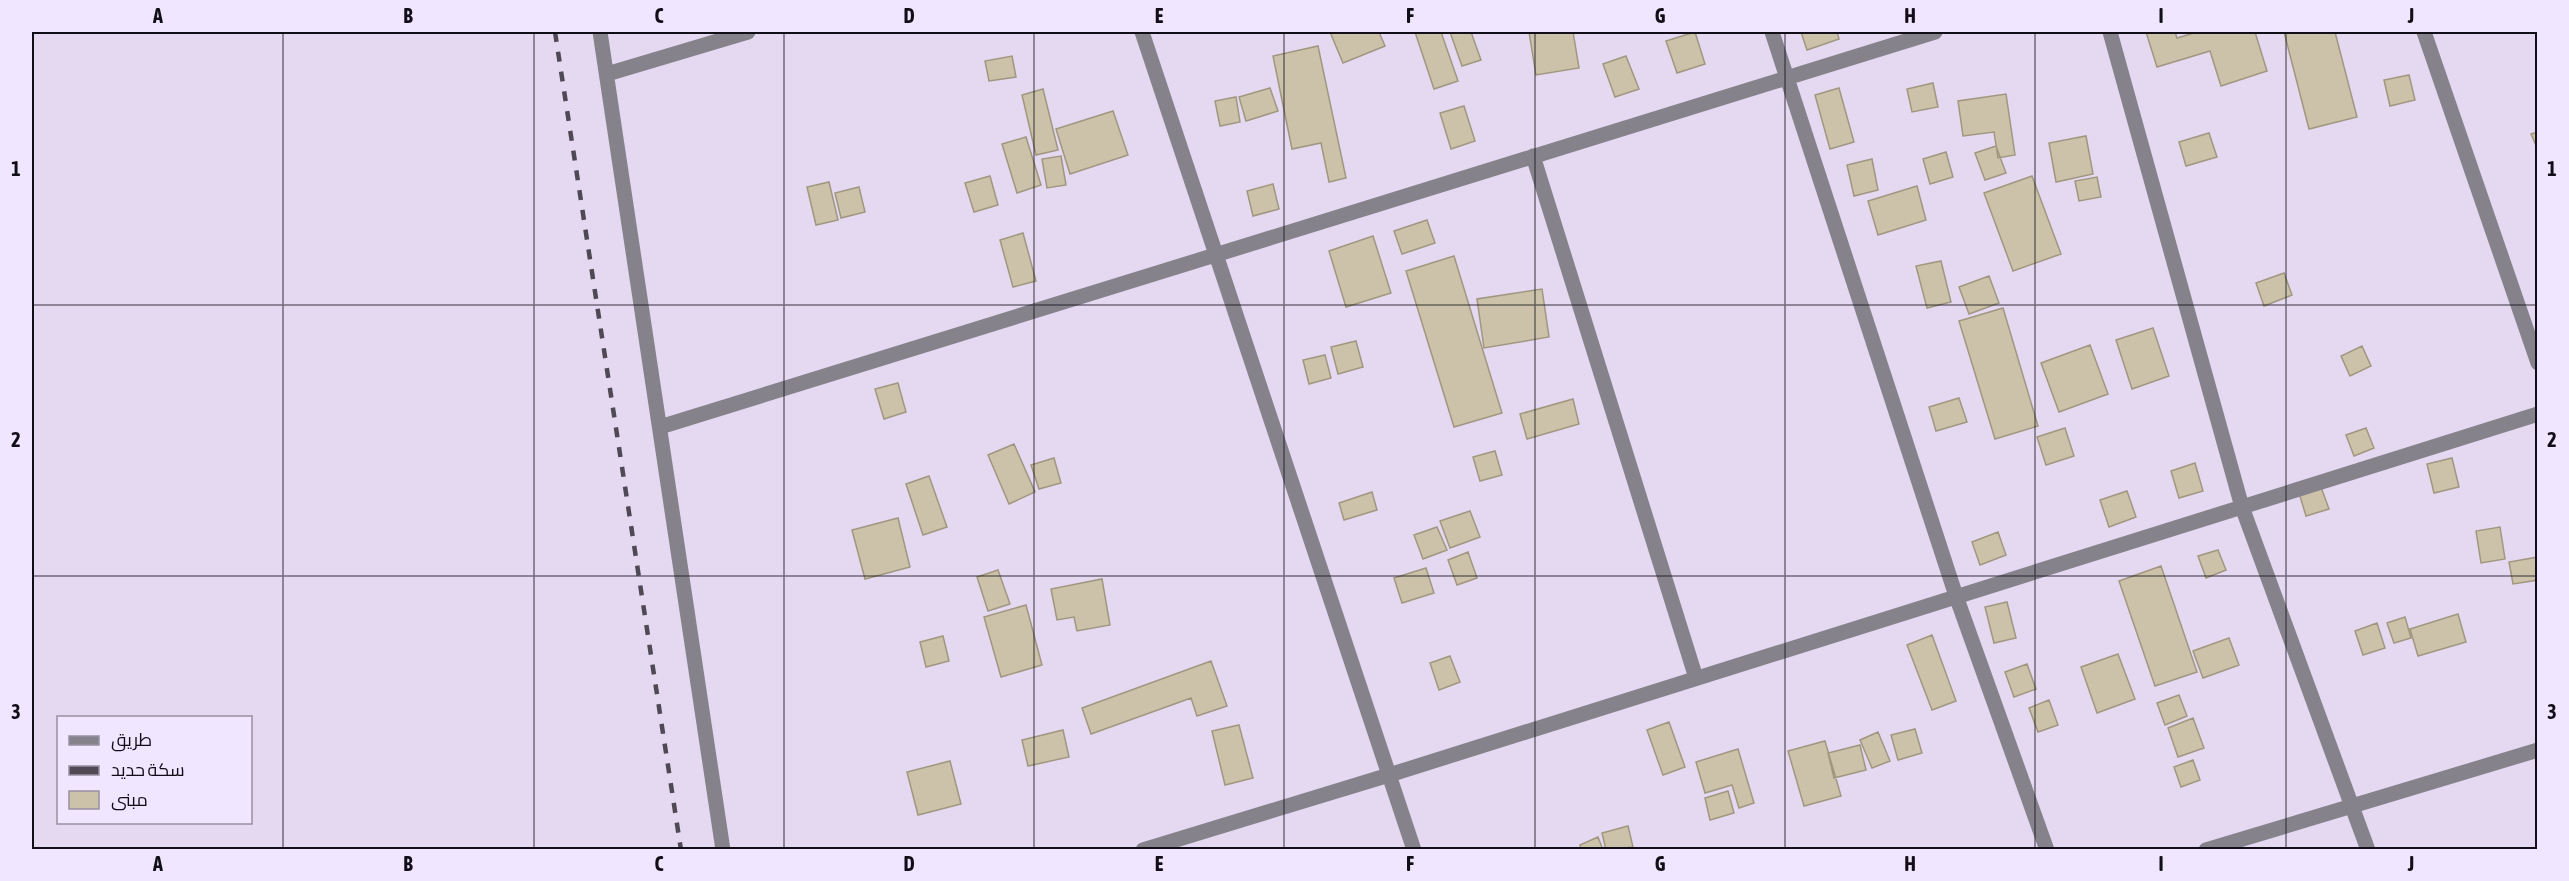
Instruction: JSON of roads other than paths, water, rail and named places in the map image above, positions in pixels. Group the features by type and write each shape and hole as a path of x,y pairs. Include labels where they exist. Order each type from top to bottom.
{"street":[{"path":"600,32 723,849"},
{"path":"607,74 748,32"},
{"path":"1142,32 1414,849"},
{"path":"1772,32 1956,596 2047,849"},
{"path":"660,427 1935,32"},
{"path":"2110,32 2242,507 2368,849"},
{"path":"2424,32 2538,363"},
{"path":"1533,156 1696,678"},
{"path":"1143,849 1389,775 2538,414"},
{"path":"2206,849 2538,750"}],"railway":[{"path":"555,32 681,850"}]}
